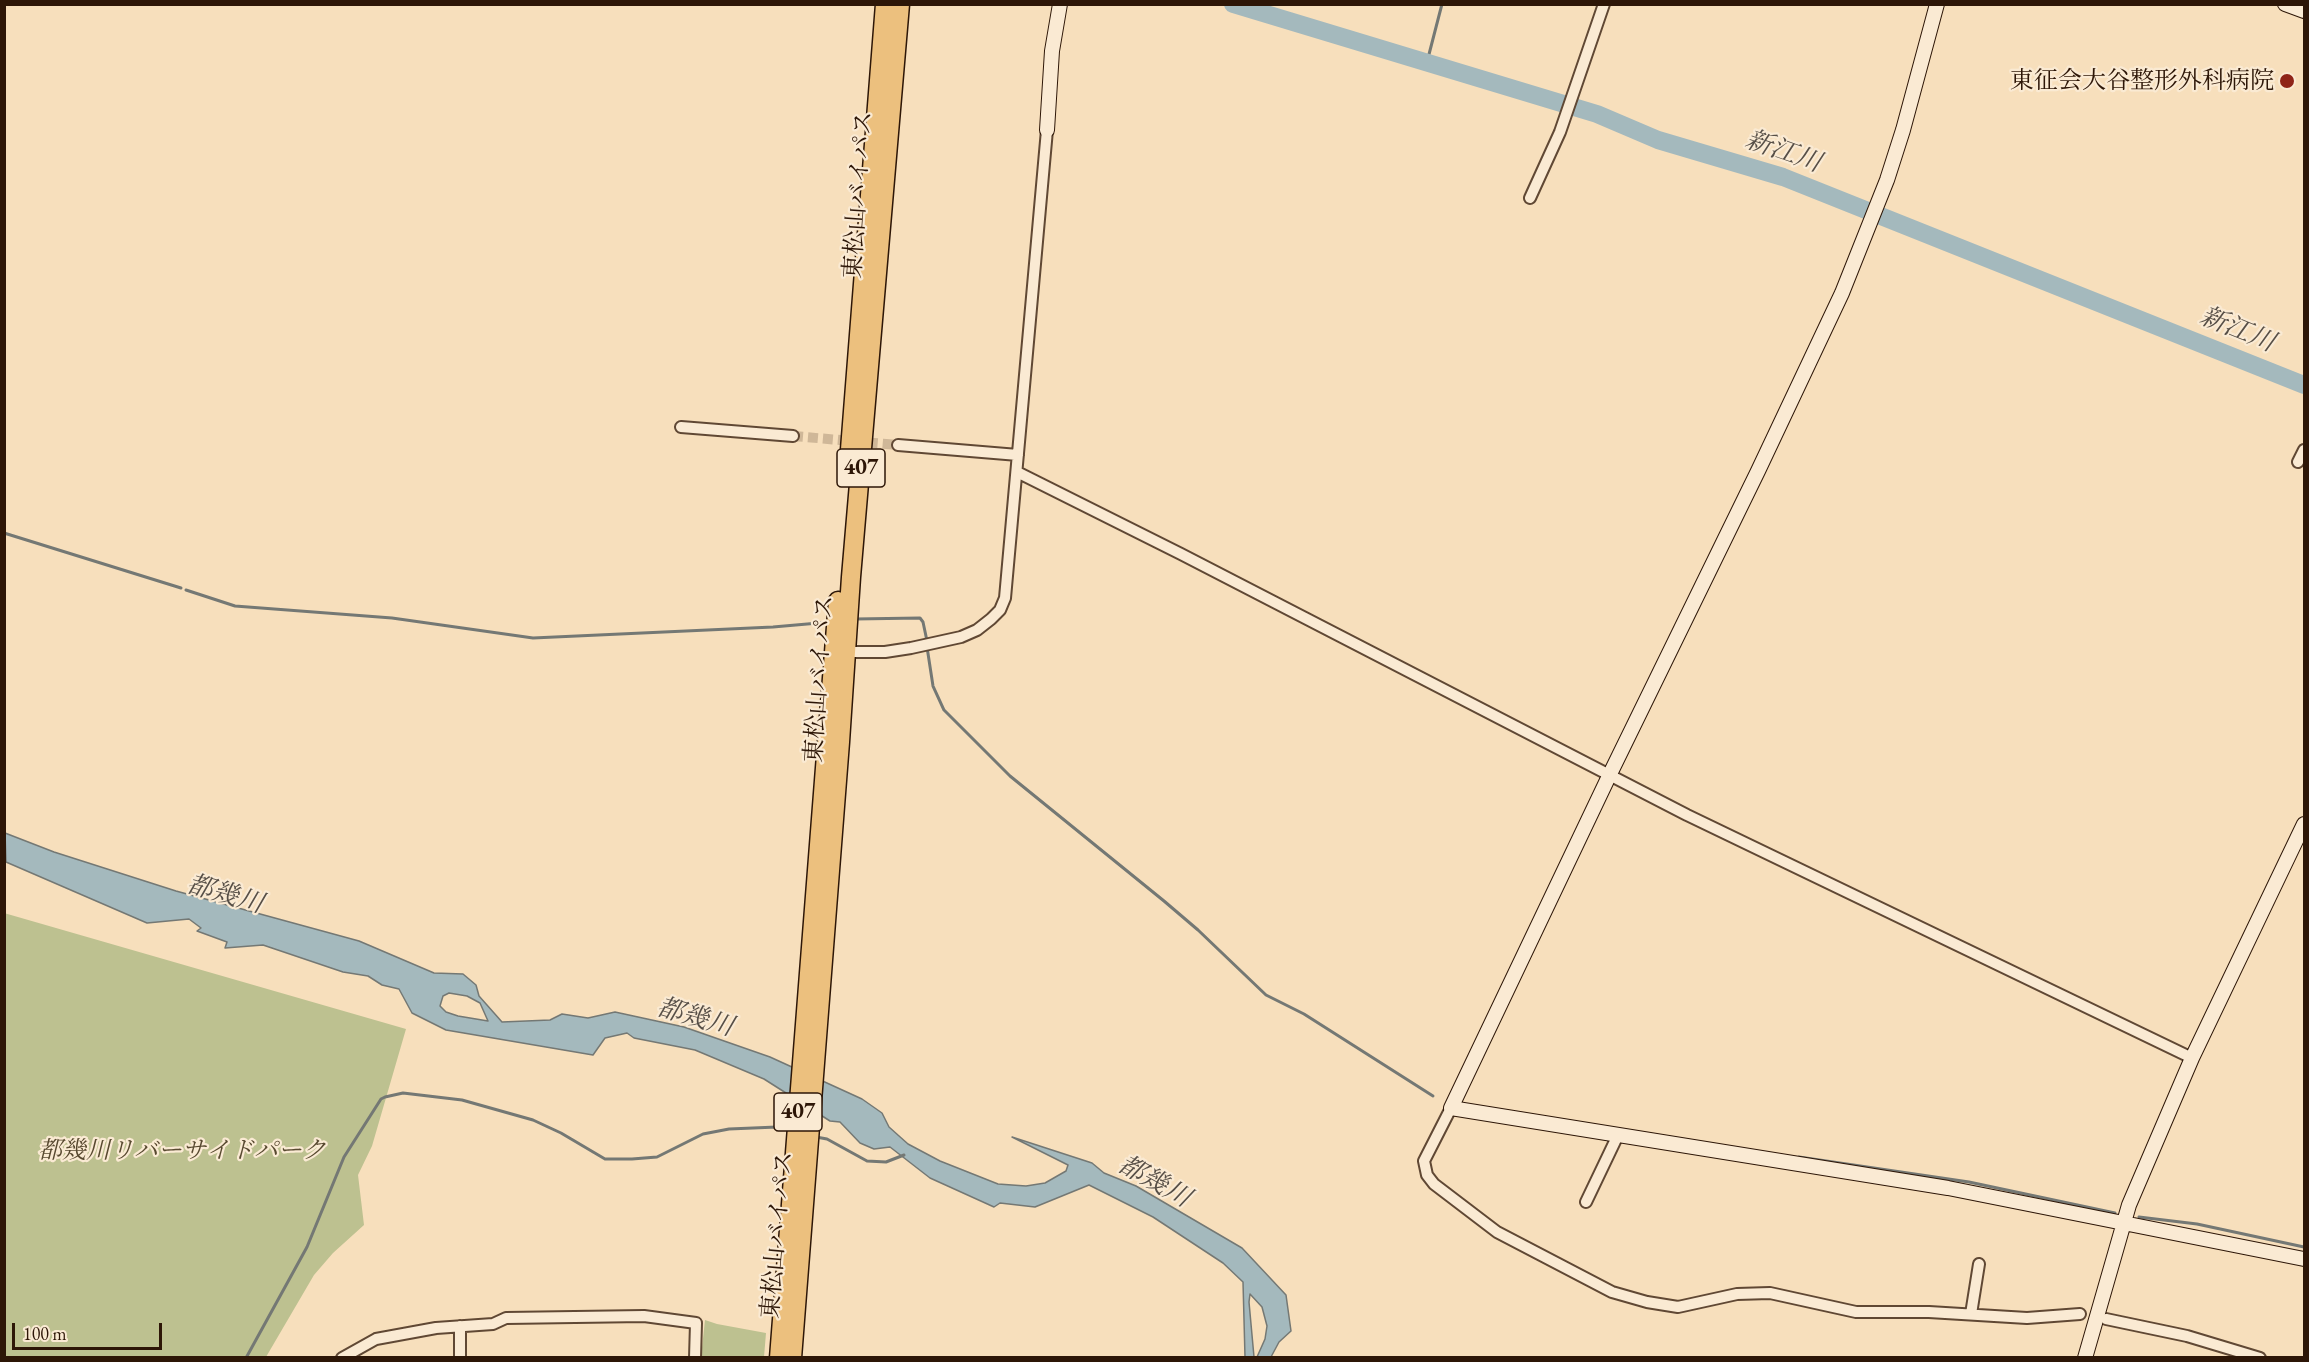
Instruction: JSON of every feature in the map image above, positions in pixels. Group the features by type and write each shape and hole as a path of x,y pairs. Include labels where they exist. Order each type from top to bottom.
{"highway":[{"name":"東松山バイパス","path":"779,1358 790,1300 885,4"},
{"name":"東松山バイパス","path":"819,928 847,652 851,577 900,4"},
{"name":"東松山バイパス","path":"790,1300 792,1358"}],"street":[{"path":"847,652 885,651 944,642 977,630 1000,610 1005,598 1052,51 1060,4"},
{"path":"1530,198 1560,132 1604,4"},
{"path":"1937,4 1903,130 1885,185 1842,293 1424,1161 1427,1175 1434,1184 1497,1232 1612,1292 1647,1302 1678,1307 1737,1294 1770,1293 1856,1312 1971,1314 2027,1318 2080,1314"},
{"path":"2285,4 2304,11"},
{"path":"681,427 794,436"},
{"path":"898,445 1018,455"},
{"path":"2298,462 2304,450"},
{"path":"1017,472 1687,815 2192,1058"},
{"path":"2086,1356 2123,1222 2192,1058 2304,824"},
{"path":"1451,1108 1948,1188 2304,1259"},
{"path":"1586,1202 1618,1135"},
{"path":"1971,1314 1979,1264"},
{"path":"342,1358 376,1339 436,1328 493,1324 506,1318 633,1316 696,1323 695,1358"},
{"path":"2106,1319 2187,1336 2260,1358"},
{"path":"460,1326 460,1358"}],"green space":[{"name":"都幾川リバーサイドパーク","path":"4,913 406,1029 372,1146 358,1175 364,1225 333,1253 314,1275 266,1357 5,1357"},
{"path":"705,1320 766,1333 764,1357 701,1357"}],"shaded area":[{"path":"5,833 54,852 176,891 359,941 434,973 463,974 476,985 479,996 502,1022 550,1020 562,1014 588,1018 615,1012 684,1027 770,1057 862,1099 882,1113 889,1127 908,1144 940,1161 998,1184 1026,1186 1045,1183 1066,1171 1068,1165 1012,1137 1092,1163 1104,1173 1136,1186 1242,1248 1286,1295 1291,1331 1279,1342 1271,1357 1257,1357 1265,1339 1267,1326 1262,1307 1250,1294 1254,1357 1245,1357 1243,1282 1223,1263 1153,1217 1089,1185 1035,1207 1000,1203 994,1207 930,1178 890,1147 874,1149 860,1143 840,1122 830,1121 764,1079 695,1050 634,1038 627,1033 605,1038 593,1055 446,1030 412,1013 399,989 382,985 368,976 343,972 263,945 225,948 227,942 197,931 201,928 189,919 147,923 6,862","holes":["449,993 467,996 480,1003 488,1021 458,1016 446,1012 440,1006 443,996"]}],"waterway":[{"name":"新江川","path":"1233,4 1597,114 1658,140 1783,177 2304,385"},
{"path":"1427,62 1442,4"},
{"path":"4,533 181,588"},
{"path":"186,590 235,606 392,618 533,638 773,627 830,622"},
{"path":"855,619 920,618 927,641"},
{"path":"927,647 933,686 944,710 1010,776 1198,930 1266,995 1304,1014 1433,1096"},
{"path":"246,1358 307,1247 344,1157 381,1099 385,1097 403,1093 462,1100 533,1120 561,1133 605,1159 657,1157 703,1134 729,1129 777,1127 789,1130"},
{"path":"816,1137 827,1139 867,1161 886,1162 904,1155"},
{"path":"1799,1157 1969,1182 2115,1213"},
{"path":"2139,1217 2197,1224 2304,1247"}],"tunnel":[{"path":"793,436 898,445"}],"place":[{"name":"東征会大谷整形外科病院","path":"2287,81"}],"water label":[{"name":"都幾川","path":"225,895"},
{"name":"都幾川","path":"695,1018"},
{"name":"都幾川","path":"1154,1182"}]}
